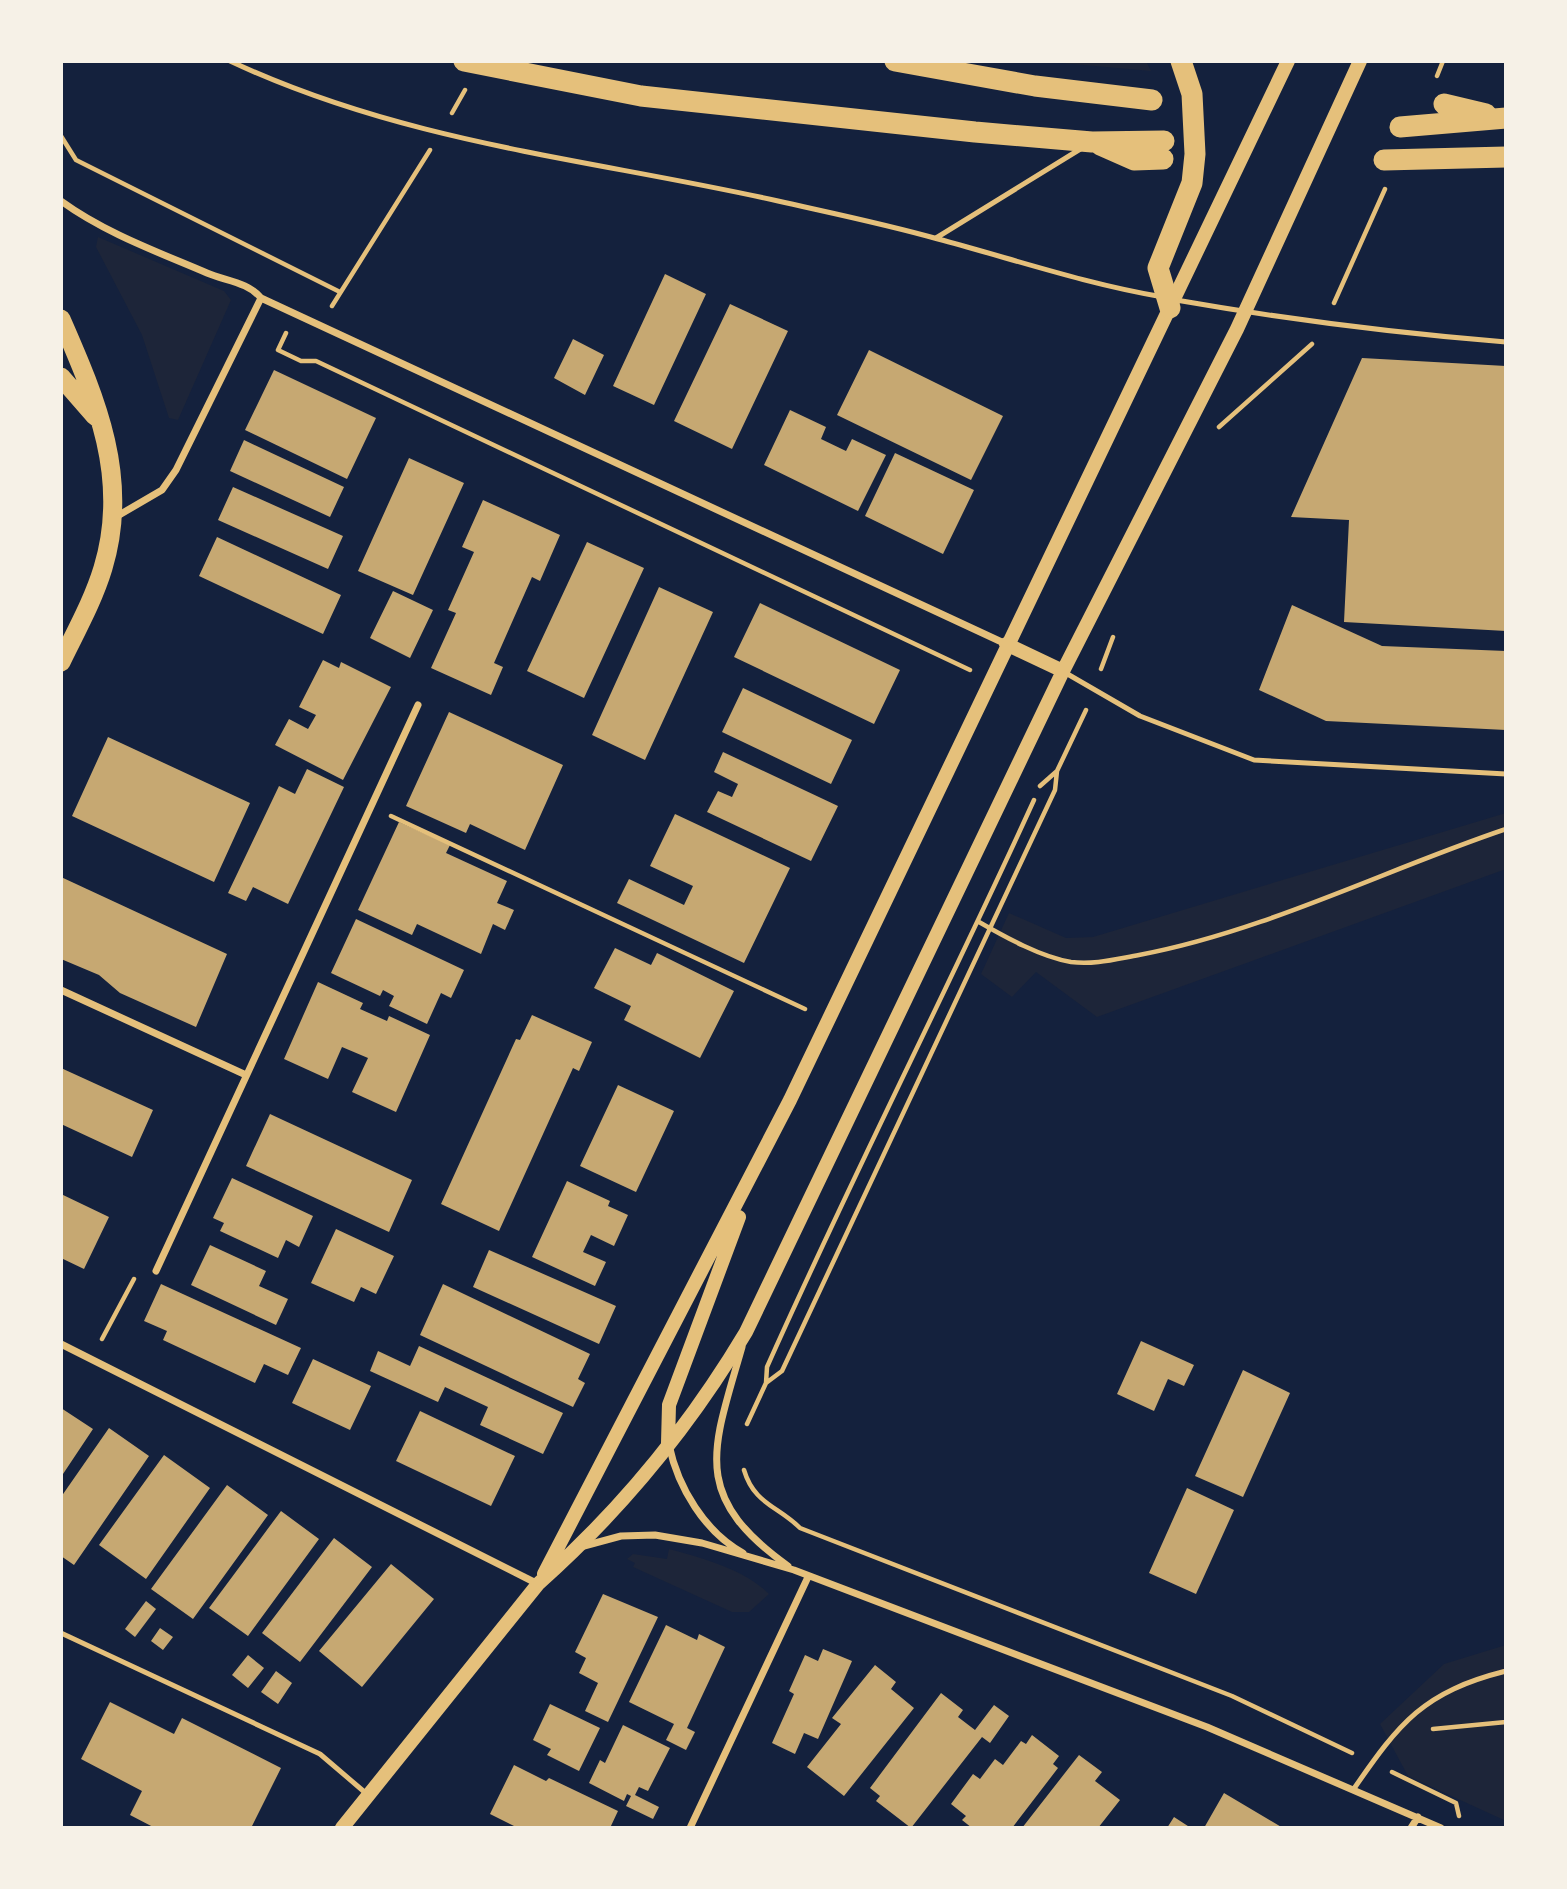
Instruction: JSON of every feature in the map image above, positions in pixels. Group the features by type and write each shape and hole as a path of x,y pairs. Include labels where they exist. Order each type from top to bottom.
{"highway":[{"path":"895,61 1035,86 1152,100"},
{"path":"1167,314 1158,268 1192,183 1195,154 1192,94 1181,61"},
{"path":"467,71 641,96 1092,142 1134,160 1163,150"},
{"path":"1438,95 1506,118"},
{"path":"1400,127 1506,118"},
{"path":"1384,160 1506,157"},
{"path":"61,319 104,427 114,479 114,518 103,570 61,662"},
{"path":"61,377 104,427"}],"main road":[{"path":"538,1584 765,1150 1288,61"},
{"path":"342,1828 538,1584 573,1552 641,1480 708,1393 746,1332 1063,671 1237,329 1360,61"},
{"path":"1006,644 1063,671"},
{"path":"668,1443 667,1426 673,1393 765,1150"}],"street":[{"path":"61,201 106,229 211,275 252,288 261,298 1006,644"},
{"path":"114,518 162,490 176,470 261,298"},
{"path":"156,1271 418,705"},
{"path":"61,990 246,1075"},
{"path":"746,1332 716,1441 716,1474 726,1504 746,1531 794,1570"},
{"path":"61,1345 538,1584"},
{"path":"668,1443 683,1484 701,1516 726,1543 756,1560"},
{"path":"573,1552 604,1539 655,1535 702,1543 794,1570 1208,1727 1441,1828"},
{"path":"691,1828 808,1577"},
{"path":"1411,1828 1418,1817"}],"lane":[{"path":"232,62 331,103 453,138 774,201 936,238 1118,289 1263,315 1396,333 1506,342"},
{"path":"936,238 1092,142"},
{"path":"1063,671 1140,716 1254,760 1506,774"},
{"path":"61,1633 320,1754 368,1795"},
{"path":"1353,1790 1394,1733 1423,1704 1455,1686 1506,1671"}],"path":[{"path":"1438,95 1443,61"},
{"path":"446,122 467,71"},
{"path":"61,136 75,160 340,292"},
{"path":"322,305 331,308 434,144"},
{"path":"1329,314 1386,188"},
{"path":"1215,436 1221,424 1317,339"},
{"path":"278,350 301,361 316,361 926,648"},
{"path":"766,1383 782,1371 991,929 1055,790 1057,771 1094,689 1116,628"},
{"path":"743,1435 766,1383 766,1367 822,1243 979,922 1042,782 1057,771"},
{"path":"372,807 827,1019"},
{"path":"979,922 1069,961 1093,963 1164,950 1240,928 1506,829"},
{"path":"91,1359 136,1274 156,1271"},
{"path":"742,1462 751,1489 769,1508 789,1517 800,1528 1232,1696 1456,1803 1459,1816"},
{"path":"1394,1733 1506,1722"}],"shaded area":[{"path":"1051,61 1146,61 1151,71 1061,63"},
{"path":"98,237 224,291 231,300 178,420 169,418 142,335 96,247"},
{"path":"1506,813 1506,869 1097,1017 1036,972 1012,997 981,974 1009,913 1066,938 1093,937"},
{"path":"669,1549 735,1571 769,1594 749,1612 732,1612 633,1567 635,1563 627,1559 633,1554 667,1559"},
{"path":"1506,1645 1506,1821 1408,1776 1380,1724 1444,1664"}],"building":[{"path":"665,274 706,294 654,405 613,386"},
{"path":"730,304 788,331 732,449 674,421"},
{"path":"573,339 604,355 585,395 554,378"},
{"path":"869,350 1003,416 971,480 837,415"},
{"path":"1362,358 1506,366 1506,631 1344,622 1349,520 1291,517"},
{"path":"274,370 376,418 347,479 245,430"},
{"path":"790,410 826,427 821,439 846,451 852,439 886,455 858,511 764,465"},
{"path":"244,440 344,487 330,517 230,471"},
{"path":"895,453 974,490 943,554 865,516"},
{"path":"409,458 464,483 413,595 358,571"},
{"path":"233,487 343,536 328,569 218,520"},
{"path":"483,500 560,535 540,581 532,577 494,663 503,667 491,695 431,668 456,613 448,610 474,552 462,547"},
{"path":"217,537 341,595 323,634 199,576"},
{"path":"587,542 644,568 584,698 527,671"},
{"path":"659,587 713,612 645,760 592,735"},
{"path":"393,591 433,610 410,658 370,638"},
{"path":"760,603 900,670 874,724 734,657"},
{"path":"1292,605 1382,646 1506,651 1506,730 1326,721 1259,690"},
{"path":"323,660 339,668 341,662 391,687 343,780 275,745 289,719 308,729 316,715 299,707"},
{"path":"743,688 852,740 831,784 722,732"},
{"path":"449,712 563,765 525,850 470,824 466,833 406,806"},
{"path":"108,737 250,803 214,882 72,816"},
{"path":"723,752 838,806 811,861 707,812 718,791 732,797 738,784 714,772"},
{"path":"307,769 344,787 288,904 253,887 246,901 228,893 279,786 295,794"},
{"path":"675,814 790,868 744,963 617,903 629,879 684,905 693,886 650,866"},
{"path":"399,822 450,845 446,853 507,881 497,903 514,910 505,930 493,924 481,954 417,924 412,935 358,910"},
{"path":"61,877 227,954 196,1027 120,993 99,975 61,959"},
{"path":"356,919 464,970 451,998 441,993 427,1024 389,1006 394,996 383,990 380,996 331,973"},
{"path":"615,948 651,965 657,953 734,991 700,1058 624,1020 631,1006 594,988"},
{"path":"318,982 363,1003 360,1009 387,1021 389,1016 430,1035 396,1112 352,1092 368,1058 342,1047 328,1079 284,1059"},
{"path":"532,1015 592,1042 579,1071 573,1068 499,1231 441,1204 516,1039 520,1040"},
{"path":"61,1068 153,1110 132,1157 61,1124"},
{"path":"618,1085 674,1111 636,1192 580,1166"},
{"path":"270,1114 412,1180 389,1232 246,1166"},
{"path":"232,1178 313,1216 299,1247 286,1240 278,1258 220,1231 224,1223 213,1218"},
{"path":"567,1181 610,1201 608,1206 628,1215 614,1246 591,1235 583,1252 606,1262 595,1286 532,1257"},
{"path":"61,1194 109,1217 84,1269 61,1258"},
{"path":"336,1229 394,1256 376,1294 361,1287 354,1302 311,1283"},
{"path":"210,1245 266,1271 259,1286 288,1299 276,1325 191,1285"},
{"path":"489,1250 616,1306 599,1344 473,1287"},
{"path":"161,1284 301,1348 288,1375 264,1364 255,1383 163,1340 167,1331 144,1321"},
{"path":"443,1284 590,1354 578,1379 585,1383 573,1407 420,1335"},
{"path":"1141,1341 1194,1365 1184,1386 1168,1379 1154,1411 1117,1394"},
{"path":"419,1346 563,1413 543,1454 480,1425 488,1407 445,1387 438,1402 370,1371 378,1351 410,1366"},
{"path":"313,1359 371,1386 350,1430 292,1403"},
{"path":"1243,1370 1290,1393 1243,1497 1195,1476"},
{"path":"61,1408 93,1429 61,1477"},
{"path":"420,1411 515,1456 491,1506 396,1461"},
{"path":"109,1428 149,1456 74,1565 61,1556 61,1497"},
{"path":"164,1455 210,1488 146,1579 99,1545"},
{"path":"227,1485 268,1515 193,1619 151,1589"},
{"path":"1187,1488 1234,1510 1196,1594 1149,1573"},
{"path":"281,1511 319,1539 248,1636 209,1608"},
{"path":"334,1538 372,1567 300,1662 262,1633"},
{"path":"391,1564 434,1599 362,1687 319,1651"},
{"path":"603,1594 658,1617 608,1722 585,1711 598,1683 579,1673 586,1658 575,1652"},
{"path":"146,1601 156,1609 135,1637 125,1629"},
{"path":"666,1625 697,1640 699,1634 725,1647 687,1728 695,1732 686,1750 666,1740 674,1724 629,1702"},
{"path":"160,1628 173,1637 163,1650 151,1641"},
{"path":"823,1649 852,1661 818,1739 804,1733 795,1754 772,1743 794,1694 789,1691 805,1655 818,1661"},
{"path":"248,1655 264,1668 248,1688 232,1675"},
{"path":"875,1665 896,1682 891,1689 914,1708 844,1796 807,1767 841,1724 832,1718"},
{"path":"276,1671 292,1683 278,1704 261,1692"},
{"path":"941,1693 963,1710 958,1717 975,1730 994,1705 1009,1716 990,1743 982,1737 911,1828 876,1801 880,1796 870,1788"},
{"path":"110,1702 174,1734 182,1718 281,1768 251,1828 155,1828 130,1815 142,1791 81,1759"},
{"path":"550,1704 600,1728 579,1771 547,1755 551,1749 533,1740"},
{"path":"623,1725 670,1748 648,1791 639,1787 635,1795 659,1807 653,1819 626,1806 631,1796 627,1794 624,1801 589,1783 600,1760 605,1763"},
{"path":"1032,1735 1059,1756 1053,1764 1058,1768 1012,1828 972,1828 962,1820 966,1816 951,1804 973,1774 980,1779 995,1759 1003,1765 1021,1741 1026,1744"},
{"path":"1079,1755 1102,1772 1095,1781 1120,1800 1098,1828 1022,1828"},
{"path":"514,1765 546,1781 549,1778 618,1811 610,1828 518,1828 490,1814"},
{"path":"1224,1793 1283,1828 1204,1828"},
{"path":"1174,1817 1191,1828 1167,1828"}]}
